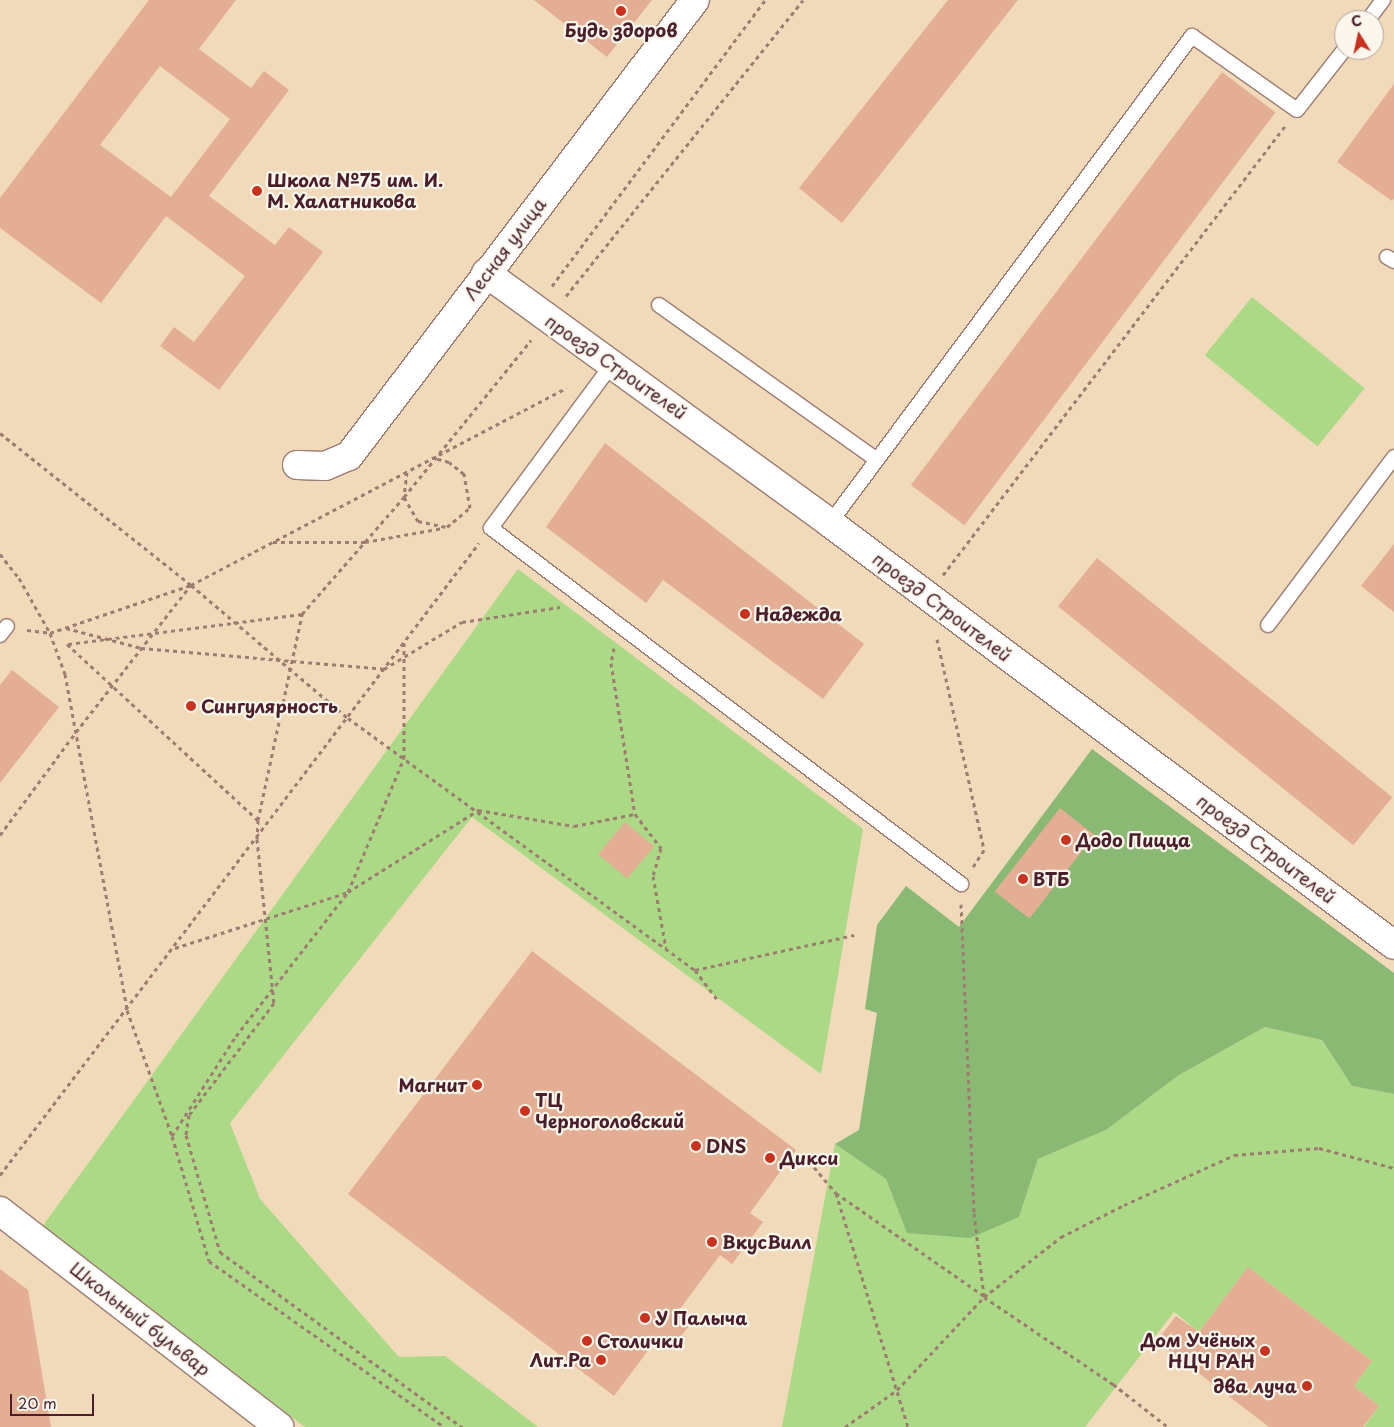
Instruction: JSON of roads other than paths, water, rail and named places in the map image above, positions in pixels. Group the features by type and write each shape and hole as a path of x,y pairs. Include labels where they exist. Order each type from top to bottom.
{"street":[{"name":"Лесная улица","path":"297,465 325,466 349,456 695,0"},
{"name":"проезд Строителей","path":"486,273 534,309 614,363 1394,945"},
{"name":"Школьный бульвар","path":"0,1211 279,1427"}],"lane":[{"path":"1376,10 1384,0"},
{"path":"830,523 1192,36 1298,110 1336,60"},
{"path":"659,305 877,460"},
{"path":"614,363 491,528 961,884"},
{"path":"1268,625 1394,457"}],"place":[{"name":"Будь здоров","path":"621,11"},
{"name":"Школа №75 им. И. М. Халатникова","path":"257,191"},
{"name":"Надежда","path":"745,614"},
{"name":"Сингулярность","path":"191,706"},
{"name":"Додо Пицца","path":"1066,840"},
{"name":"ВТБ","path":"1023,879"},
{"name":"Магнит","path":"477,1085"},
{"name":"ТЦ Черноголовский","path":"525,1111"},
{"name":"DNS","path":"696,1146"},
{"name":"Дикси","path":"770,1158"},
{"name":"ВкусВилл","path":"712,1242"},
{"name":"У Палыча","path":"645,1318"},
{"name":"Столички","path":"587,1341"},
{"name":"Дом Учёных НЦЧ РАН","path":"1265,1351"},
{"name":"Лит.Ра","path":"601,1360"},
{"name":"два луча","path":"1307,1386"}]}
